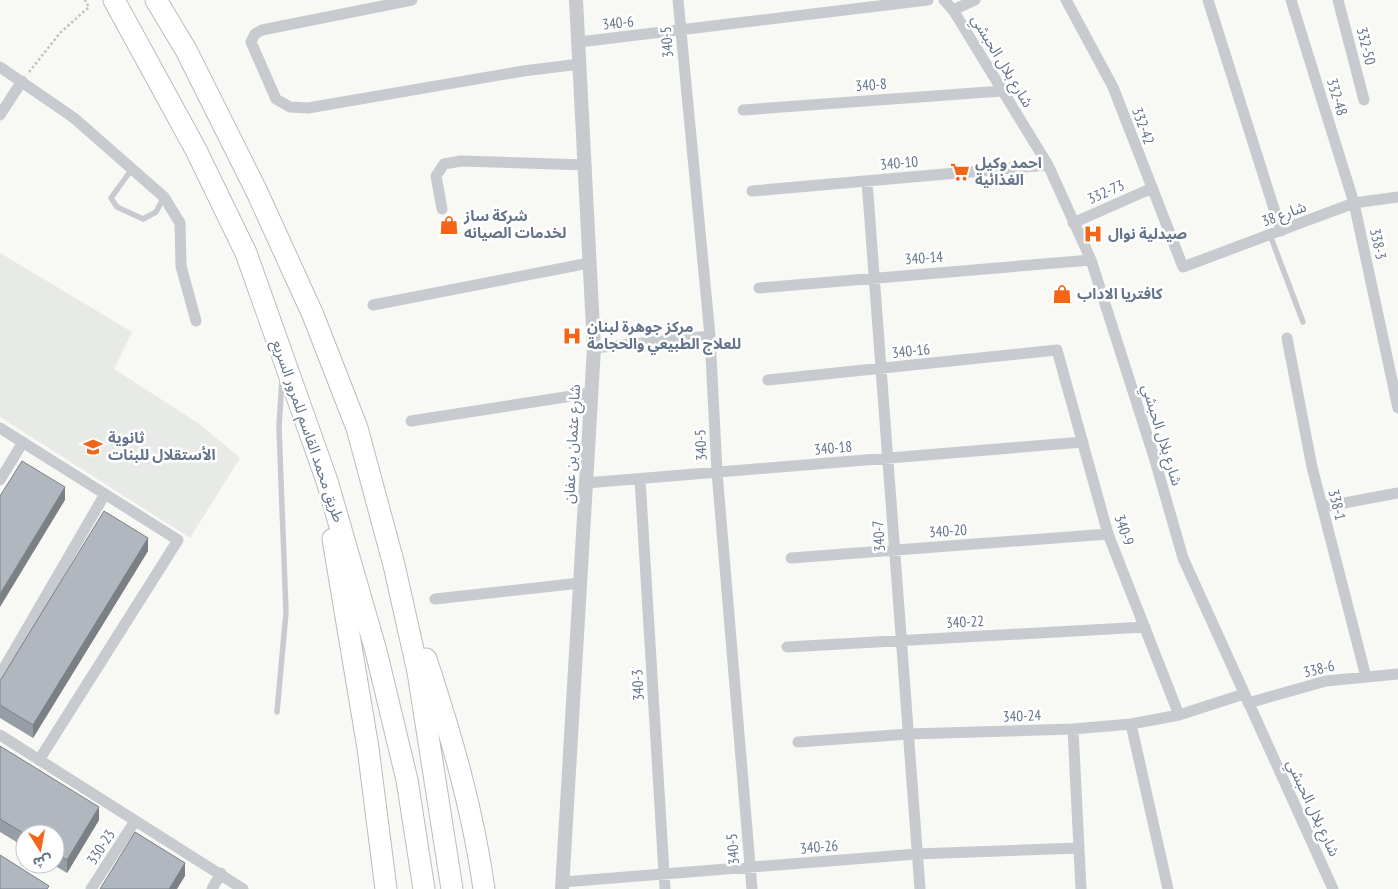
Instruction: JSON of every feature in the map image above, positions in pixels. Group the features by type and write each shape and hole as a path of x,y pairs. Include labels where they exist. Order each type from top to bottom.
{"highway":[{"name":"طريق محمد القاسم للمرور السريع","path":"114,0 196,150 246,253 284,357 327,481 376,651 407,780 424,889"},
{"path":"156,0 186,50 257,192 313,315 356,428 394,565 418,672 452,889"},
{"path":"327,481 334,551 368,748 386,889"},
{"path":"394,565 451,734 483,880"}],"street":[{"path":"412,0 262,30 255,34 251,42 276,99 290,107 308,108 523,71 580,64"},
{"name":"شارع عثمان بن عفان","path":"562,885 594,348 576,0"},
{"name":"340-5","path":"678,0 710,336 717,472 752,889"},
{"name":"340-6","path":"579,42 680,32 928,0"},
{"name":"شارع بلال الحبشي","path":"944,0 1048,165 1091,260 1154,457 1182,558 1334,889"},
{"path":"952,10 972,0"},
{"name":"332-42","path":"1066,0 1113,87 1150,188 1183,267"},
{"path":"1208,0 1282,230"},
{"name":"332-48","path":"1291,0 1354,204"},
{"name":"332-50","path":"1338,0 1364,100"},
{"path":"0,67 74,118 164,197 180,223 181,266 196,321"},
{"path":"0,115 22,81"},
{"name":"340-8","path":"743,110 1002,91"},
{"path":"442,209 436,176 444,164 461,161 586,165"},
{"name":"340-10","path":"752,190 1048,165"},
{"name":"340-7","path":"867,181 920,889"},
{"name":"332-73","path":"1073,223 1150,188"},
{"name":"شارع 38","path":"1183,267 1354,204 1398,197"},
{"name":"338-3","path":"1354,204 1398,408"},
{"name":"340-14","path":"760,288 1091,260"},
{"path":"374,305 589,263"},
{"path":"594,348 710,336"},
{"name":"338-1","path":"1287,338 1322,507 1366,677"},
{"name":"340-16","path":"768,380 1057,350"},
{"name":"340-9","path":"1057,350 1108,534 1179,715"},
{"path":"412,421 590,393"},
{"path":"0,428 178,540 39,760"},
{"path":"0,480 23,442"},
{"name":"340-18","path":"586,483 1083,442"},
{"name":"340-3","path":"640,479 665,889"},
{"path":"1322,507 1398,493"},
{"path":"0,675 105,494"},
{"name":"340-20","path":"791,558 1108,534"},
{"path":"435,599 580,583"},
{"name":"340-22","path":"787,647 1145,627"},
{"name":"338-6","path":"1246,699 1326,681 1398,674"},
{"name":"340-24","path":"798,742 908,734 1073,729 1131,724 1246,699"},
{"path":"1131,724 1168,889"},
{"path":"1073,729 1080,889"},
{"path":"0,735 221,873 243,889"},
{"name":"330-23","path":"91,889 135,821"},
{"name":"340-26","path":"562,885 592,885 664,874 917,854 1079,848"},
{"path":"212,889 221,873"}],"lane":[{"path":"132,169 111,198 117,207 143,219 156,212 164,197"},
{"path":"1270,235 1303,322"},
{"path":"277,712 286,612 279,427 284,357"}],"path":[{"path":"22,81 60,33 88,7 85,0"}],"shaded area":[{"path":"0,253 132,332 114,369 198,423 240,458 190,538 0,417"}],"building":[{"path":"22,461 65,487 0,594 0,496"},
{"path":"104,511 148,538 33,725 0,705 0,681"},
{"path":"0,746 99,807 67,860 65,859 65,824 15,824 15,828 0,819"},
{"path":"135,832 185,863 169,889 100,889"},
{"path":"0,855 15,864 15,874 30,874 49,886 47,889 0,889"}],"place":[{"name":"احمد وكيل الغذائية","path":"960,172"},
{"name":"شركة ساز لخدمات الصيانه","path":"449,225"},
{"name":"صيدلية نوال","path":"1093,234"},
{"name":"كافتريا الاداب","path":"1062,294"},
{"name":"مركز جوهرة لبنان للعلاج الطبيعي والحجامة","path":"572,336"},
{"name":"ثانوية الأستقلال للبنات","path":"93,447"}]}
